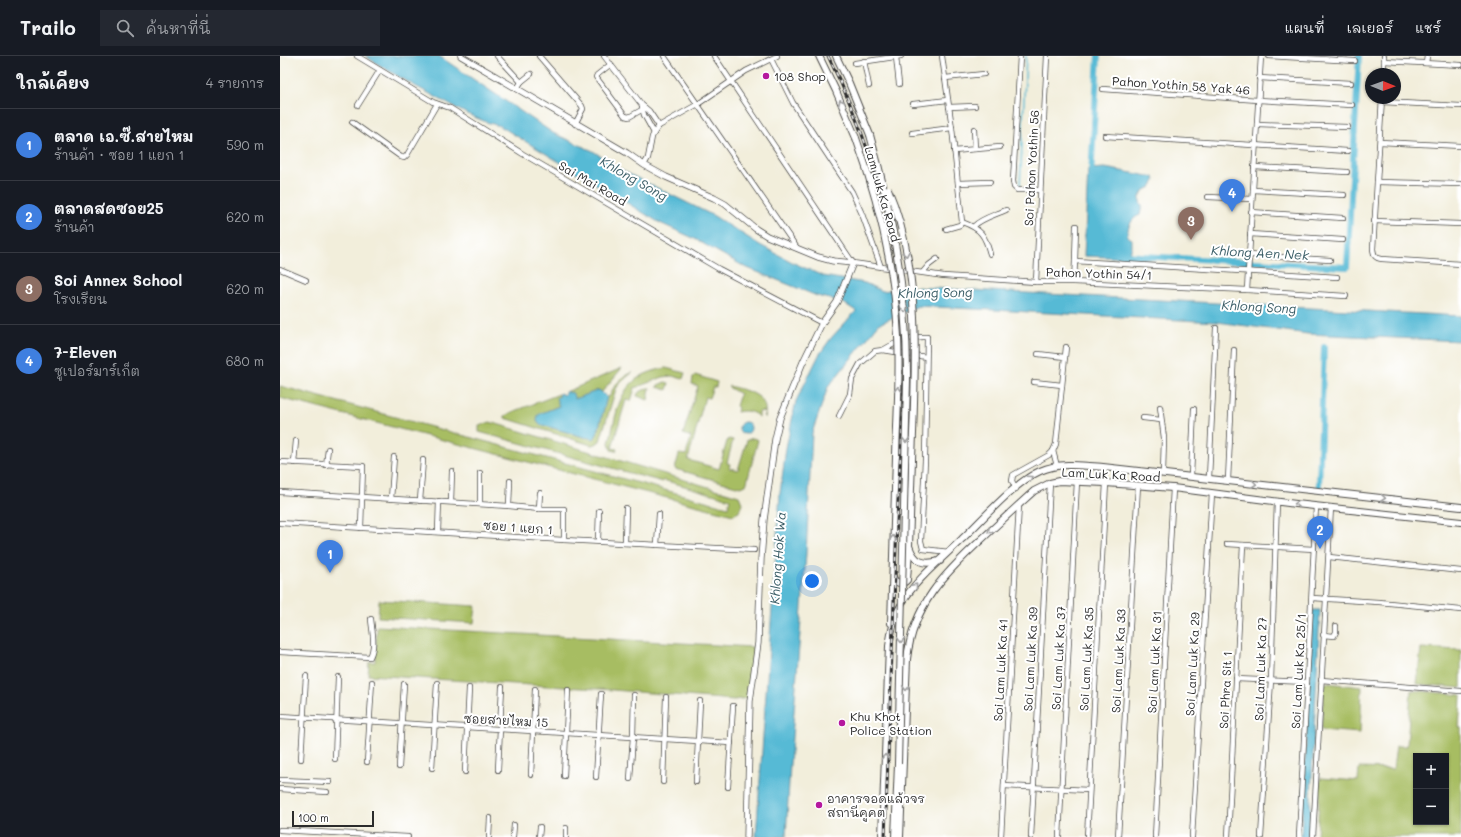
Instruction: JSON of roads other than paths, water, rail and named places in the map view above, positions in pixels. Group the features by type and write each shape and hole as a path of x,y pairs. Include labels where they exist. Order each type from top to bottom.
{"main road":[{"name":"Lam Luk Ka Road","path":"819,56 856,138 871,182 882,223 895,295 899,363 891,632"},
{"name":"Lam Luk Ka Road","path":"836,56 849,83 870,135 882,177 894,230 903,283 908,361 895,837"},
{"path":"882,177 896,210 907,261 915,350 907,580 899,583 895,581 892,575"},
{"name":"Lam Luk Ka Road","path":"882,837 889,646 894,620 903,602 916,585 1016,489 1039,472 1065,464 1087,465 1461,507"},
{"name":"Lam Luk Ka Road","path":"900,837 909,645 916,622 927,600 947,572 1034,491 1050,483 1077,481 1138,485 1461,522"},
{"path":"909,546 913,557 922,562 932,563 940,561"}],"street":[{"name":"Sai Mai Road","path":"357,56 437,104 450,108 523,154 719,269 822,323"},
{"path":"461,56 644,165 666,177 725,204 767,236 818,257 852,263"},
{"path":"497,56 521,82"},
{"path":"539,56 582,106 583,110 575,124"},
{"path":"604,56 659,126"},
{"path":"664,56 798,248"},
{"path":"714,56 852,263"},
{"path":"644,165 648,158 654,133 659,126 698,104 746,71 777,56"},
{"path":"856,63 898,56 899,84"},
{"path":"942,56 952,128 962,222"},
{"path":"1020,56 1013,182 1014,187 1017,190 1040,190"},
{"name":"Soi Pahon Yothin 56","path":"1036,282 1047,56"},
{"path":"1247,290 1261,56"},
{"path":"1269,56 1355,61"},
{"path":"1426,63 1427,56"},
{"path":"1384,58 1461,65"},
{"path":"771,59 793,103 852,192 862,214 881,267"},
{"path":"864,61 868,86"},
{"path":"611,64 597,75 596,79 625,116 629,117 643,107"},
{"path":"358,106 380,70"},
{"path":"517,89 521,82 531,74"},
{"path":"945,78 984,74"},
{"path":"1260,78 1351,83"},
{"name":"Pahon Yothin 58 Yak 46","path":"1104,89 1352,105"},
{"path":"913,104 948,100"},
{"path":"1401,101 1461,106"},
{"path":"352,122 404,158 437,104"},
{"path":"1382,104 1374,221 1374,255 1376,258 1461,264"},
{"path":"949,107 975,106"},
{"path":"643,107 644,115 654,133"},
{"path":"1257,124 1348,127"},
{"path":"912,133 952,128"},
{"path":"974,130 974,149"},
{"path":"1105,136 1348,151"},
{"path":"1380,142 1461,146"},
{"path":"954,151 1000,148"},
{"path":"1254,167 1347,172"},
{"path":"958,183 990,182"},
{"path":"1377,182 1461,184"},
{"path":"1253,190 1344,195"},
{"path":"1208,197 1252,199"},
{"path":"974,226 979,221 1006,210"},
{"path":"1251,212 1342,218"},
{"path":"1374,221 1461,224"},
{"path":"962,222 974,226 986,239 990,254"},
{"path":"946,229 962,222"},
{"path":"1074,282 1076,226"},
{"path":"1250,234 1343,240"},
{"path":"1249,257 1330,260"},
{"path":"923,272 929,265 937,260"},
{"path":"1075,261 1337,277"},
{"path":"747,837 750,701 758,643 764,520 773,451 780,418 803,362 822,323 837,302 852,263"},
{"name":"Pahon Yothin 54/1","path":"852,263 944,276 1036,282 1074,282 1346,296"},
{"path":"280,269 306,280"},
{"path":"1209,478 1216,328"},
{"path":"883,350 908,337 927,337 925,460 921,541 923,549 949,552"},
{"path":"1016,489 1012,481 1014,475 1048,455 1053,451 1056,444 1066,347"},
{"path":"839,416 850,394 852,379 860,364 875,351 883,350 926,358"},
{"path":"1228,480 1234,350"},
{"path":"1038,354 1065,357"},
{"path":"1034,382 1062,385"},
{"path":"1160,407 1165,452 1163,473"},
{"path":"1191,476 1194,409"},
{"path":"1143,418 1161,420"},
{"path":"294,463 296,441"},
{"path":"326,465 328,449"},
{"path":"1053,451 1057,466"},
{"path":"391,499 394,457"},
{"path":"420,501 422,460"},
{"path":"280,462 363,466 361,528"},
{"path":"451,502 452,471"},
{"path":"480,473 480,504"},
{"path":"509,506 510,481"},
{"name":"Soi Lam Luk Ka 37","path":"1059,837 1077,481"},
{"name":"Soi Lam Luk Ka 39","path":"1031,837 1050,483"},
{"name":"Soi Lam Luk Ka 35","path":"1087,837 1106,483"},
{"name":"Soi Lam Luk Ka 33","path":"1118,837 1138,485"},
{"name":"Soi Lam Luk Ka 31","path":"1155,837 1173,488"},
{"path":"280,492 439,501 539,509 564,509 564,540"},
{"path":"539,509 540,493"},
{"name":"Soi Lam Luk Ka 29","path":"1192,837 1212,493"},
{"path":"438,532 439,501"},
{"name":"Soi Lam Luk Ka 27","path":"1261,837 1271,680 1274,546 1277,501"},
{"name":"Soi Lam Luk Ka 41","path":"1001,837 1018,505"},
{"name":"Soi Lam Luk Ka 25/1","path":"1299,837 1316,506"},
{"path":"1313,837 1331,507"},
{"path":"625,543 626,508"},
{"path":"598,541 599,511"},
{"path":"657,545 659,514"},
{"name":"ซอย 1 แยก 1","path":"280,523 754,550"},
{"path":"1227,544 1314,549"},
{"name":"Soi Phra Sit 1","path":"1228,837 1243,545"},
{"path":"1329,557 1461,572"},
{"path":"1312,598 1461,610"},
{"path":"280,652 370,656 372,652 373,638 371,619"},
{"path":"1323,635 1334,636 1336,626"},
{"path":"301,759 306,676"},
{"path":"335,758 338,677"},
{"path":"1236,679 1307,682"},
{"path":"1321,680 1461,691"},
{"path":"367,762 372,682"},
{"path":"432,768 436,683"},
{"path":"399,767 404,684"},
{"path":"498,770 502,687"},
{"path":"466,772 469,688"},
{"path":"531,776 535,689"},
{"path":"564,776 568,690"},
{"path":"596,777 601,694"},
{"path":"630,779 634,695"},
{"path":"663,782 666,697"},
{"path":"696,782 700,701"},
{"path":"728,787 733,706"},
{"name":"ซอยสายไหม 15","path":"280,716 731,743"},
{"path":"280,780 330,782"},
{"path":"1004,786 1089,790"},
{"path":"280,790 327,792"},
{"path":"489,837 490,818"},
{"path":"514,825 514,837"},
{"path":"539,837 540,827"},
{"path":"566,828 566,837"},
{"path":"280,830 408,837"}],"water":[{"path":"365,56 439,56 553,133 593,151 623,171 714,216 760,245 823,276 865,283 882,291 914,287 1461,316 1461,341 1308,334 1217,322 918,306 879,324 828,387 812,433 806,554 786,837 756,837 780,493 786,448 796,401 819,355 831,338 856,311 842,302 817,296 745,267 693,238 660,223 500,126 473,117 406,81"},
{"path":"1105,168 1154,177 1155,181 1151,187 1143,191 1140,197 1140,202 1142,205 1140,215 1134,218 1129,226 1127,236 1132,239 1132,247 1128,258 1084,256 1088,169"},
{"path":"599,390 607,397 597,434 594,439 539,424 537,421 538,415 559,406 556,398 560,396 559,394 561,393 563,395 568,391 569,393 572,392 575,399"},
{"path":"745,422 749,424 751,428 749,432 745,434 741,432 739,428 741,424"},
{"path":"1313,610 1320,610 1309,837 1301,837"}],"waterway":[{"path":"1020,186 1026,56"},
{"name":"Khlong Aen Nek","path":"1091,176 1098,56"},
{"name":"Khlong Aen Nek","path":"1121,255 1347,267 1359,56"},
{"path":"1319,486 1324,347"}],"railway":[{"path":"828,56 859,126 872,163 891,237 898,274 902,313 904,394 897,522 885,837"}],"place":[{"name":"108 Shop","path":"766,76"},
{"name":"7-Eleven","path":"1232,212"},
{"name":"Soi Annex School","path":"1191,240"},
{"name":"ตลาดสดซอย25","path":"1320,549"},
{"name":"ตลาด เอ.ซ๊.สายไหม","path":"330,573"},
{"name":"Khu Khot Police Station","path":"842,723"},
{"name":"อาคารจอดแล้วจร สถานีคูคต","path":"819,805"}],"water label":[{"name":"Khlong Song","path":"634,178"},
{"name":"Khlong Song","path":"935,292"},
{"name":"Khlong Song","path":"1259,306"},
{"name":"Khlong Hok Wa","path":"777,558"}]}
